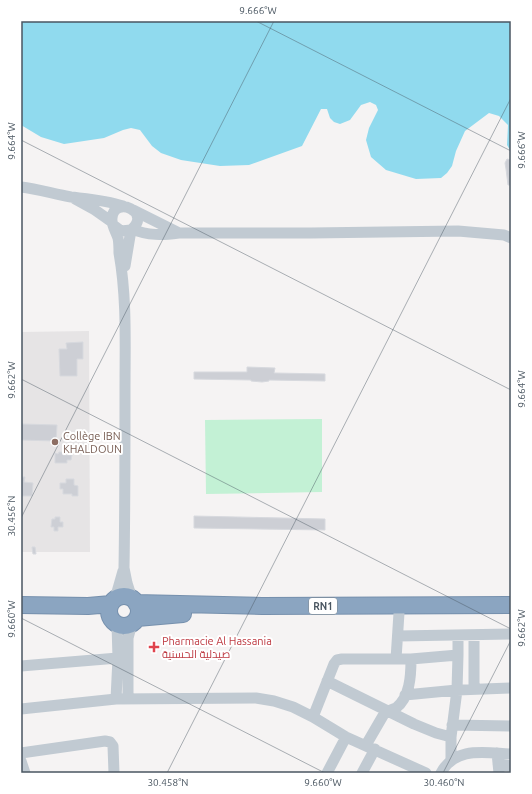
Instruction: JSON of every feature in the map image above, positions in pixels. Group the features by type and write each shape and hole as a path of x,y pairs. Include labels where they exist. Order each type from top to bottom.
{"highway":[{"name":"RN1","path":"21,605 88,606 124,611 194,613 511,615"},
{"name":"RN1","path":"21,614 87,614 124,611 262,606 511,605"}],"street":[{"path":"21,187 70,197 90,198 113,203 128,208 179,233"},
{"path":"70,197 95,210 121,231 131,230 152,235 179,233 458,231 504,235 511,238"},
{"path":"123,278 131,230 135,226 137,220 136,213 128,208 117,209 114,212 113,224 118,239 123,278 125,363 124,611 128,638 128,698"},
{"path":"116,699 118,658 126,583 124,568"},
{"path":"396,659 399,614"},
{"path":"398,636 474,636 511,634"},
{"path":"451,759 452,725 457,690 458,636"},
{"path":"474,636 474,689"},
{"path":"313,717 327,680 337,660 411,659 458,656"},
{"path":"21,666 118,658"},
{"path":"362,773 370,747 384,714 395,708 406,695 409,685 411,659"},
{"path":"327,680 389,710 414,724 451,737"},
{"path":"406,695 457,690 511,688"},
{"path":"21,709 128,698 256,698 274,701 293,707 346,736 419,772"},
{"path":"452,725 511,726"},
{"path":"327,773 346,736"},
{"path":"21,754 105,741 110,742 113,746 114,773"},
{"path":"441,773 451,759 463,753 511,766"},
{"path":"498,763 511,754"},
{"path":"21,761 25,773"}],"shaded area":[{"name":"Collège IBN KHALDOUN","path":"89,331 90,552 21,552 21,332"}],"green space":[{"path":"322,419 322,492 206,494 205,420"}],"water":[{"path":"21,21 511,21 511,152 507,145 508,125 499,116 489,113 465,131 456,151 452,166 441,178 416,179 386,170 371,157 366,140 369,128 378,110 376,105 370,102 361,105 350,120 340,124 334,122 330,118 327,109 321,109 302,146 249,165 220,166 181,160 161,153 152,146 140,130 131,128 104,138 64,144 41,137 21,125"}],"building":[{"path":"507,159 511,160 511,185 508,185 505,163"},
{"path":"83,342 83,359 77,359 77,376 60,376 59,349 67,349 66,343"},
{"path":"247,367 275,368 274,373 325,374 325,381 269,380 262,382 251,380 194,379 194,372 247,372"},
{"path":"21,424 57,425 56,441 21,440"},
{"path":"59,452 63,452 63,455 72,455 71,460 67,460 67,463 55,463 55,453 58,454"},
{"path":"21,477 25,477 24,482 33,483 32,496 21,496"},
{"path":"66,479 74,479 74,485 78,486 78,496 63,494 63,489 60,489 60,483 66,483"},
{"path":"194,516 325,519 325,530 194,528"},
{"path":"55,517 60,517 60,522 63,522 63,527 58,527 58,531 54,531 54,527 51,527 52,519 55,519"},
{"path":"32,547 35,547 36,554 33,554"}],"place":[{"name":"Collège IBN KHALDOUN","path":"55,442"},
{"name":"Pharmacie Al Hassania صيدلية الحسنية","path":"154,647"}]}
